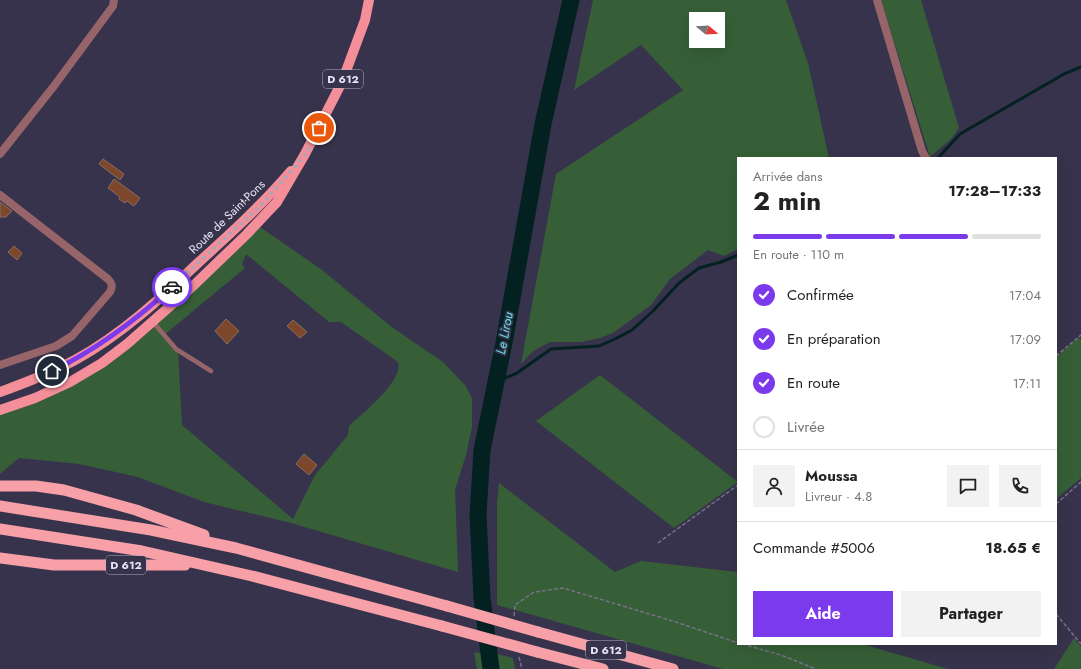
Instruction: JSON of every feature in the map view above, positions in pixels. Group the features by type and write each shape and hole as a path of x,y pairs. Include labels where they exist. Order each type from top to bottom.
{"highway":[{"name":"D 612","path":"0,486 36,486 64,490 136,510 236,548 673,669"},
{"path":"0,506 143,529 236,548"},
{"path":"0,529 142,551 252,576"},
{"name":"D 612","path":"0,558 54,566 187,566 252,576 603,669"}],"main road":[{"name":"Route de Saint-Pons","path":"0,410 35,398 70,382 102,363 152,322 247,234 277,202 306,154 342,82 366,20 369,0"},
{"name":"Route de Saint-Pons","path":"0,392 41,376 75,360 110,338 168,291 260,206 306,154"}],"street":[{"path":"0,154 95,31 113,6 114,0"},
{"path":"877,0 922,151 925,157"},
{"path":"0,195 108,279 111,282 112,287 110,292 72,336 56,346 0,365"}],"lane":[{"path":"152,322 176,349 211,371"}],"path":[{"path":"1057,355 1081,335"},
{"path":"1057,503 1081,482"},
{"path":"658,543 737,486"},
{"path":"514,621 515,605 534,592 563,588 676,622 737,643"},
{"path":"1057,615 1081,644"},
{"path":"745,645 780,655 816,669"},
{"path":"519,656 522,669"}],"green space":[{"path":"593,0 786,0 808,63 829,157 737,157 737,250 724,256 708,250 670,279 651,305 613,333 600,338 581,342 550,342 533,351 521,364 556,174 683,90 641,45 574,90"},
{"path":"881,0 921,0 959,128 951,139 930,157"},
{"path":"260,227 322,270 393,328 443,362 465,385 472,398 472,427 466,455 455,490 458,572 291,523 204,502 138,477 79,464 19,458 0,474 0,412 103,367","holes":["246,254 329,322 341,322 398,362 398,369 395,378 389,387 349,426 348,435 315,475 293,519 182,425 178,350 163,336 245,268 242,264"]},
{"path":"1079,337 1081,340 1081,478 1057,498 1057,356"},
{"path":"600,375 737,483 674,528 536,421"},
{"path":"499,483 615,572 641,561 737,572 737,645 865,645 948,669 723,669 497,605 497,503"},
{"path":"1074,638 1081,647 1081,669 1054,669"},
{"path":"474,652 486,654 487,669 477,669"},
{"path":"493,653 513,658 515,669 494,669"}],"building":[{"path":"103,159 124,174 120,180 99,164"},
{"path":"114,179 140,198 134,206 127,201 125,203 119,199 120,197 108,188"},
{"path":"0,202 12,211 6,217 0,217"},
{"path":"14,246 22,253 17,260 8,252"},
{"path":"226,319 239,331 227,344 215,331"},
{"path":"293,320 307,332 300,338 287,326"},
{"path":"304,454 317,465 309,475 296,464"}],"waterway":[{"name":"Le Lirou","path":"491,669 482,598 478,515 482,450 504,343 543,124 571,0"},
{"path":"939,157 960,134 1064,74 1081,67"},
{"path":"496,382 517,373 551,349 599,346 615,339 632,330 653,311 679,283 699,268 721,262 737,255"}],"way so far":[{"path":"172,287 260,206 306,154 319,128"}],"route":[{"path":"52,371 75,360 110,338 172,287"}]}
